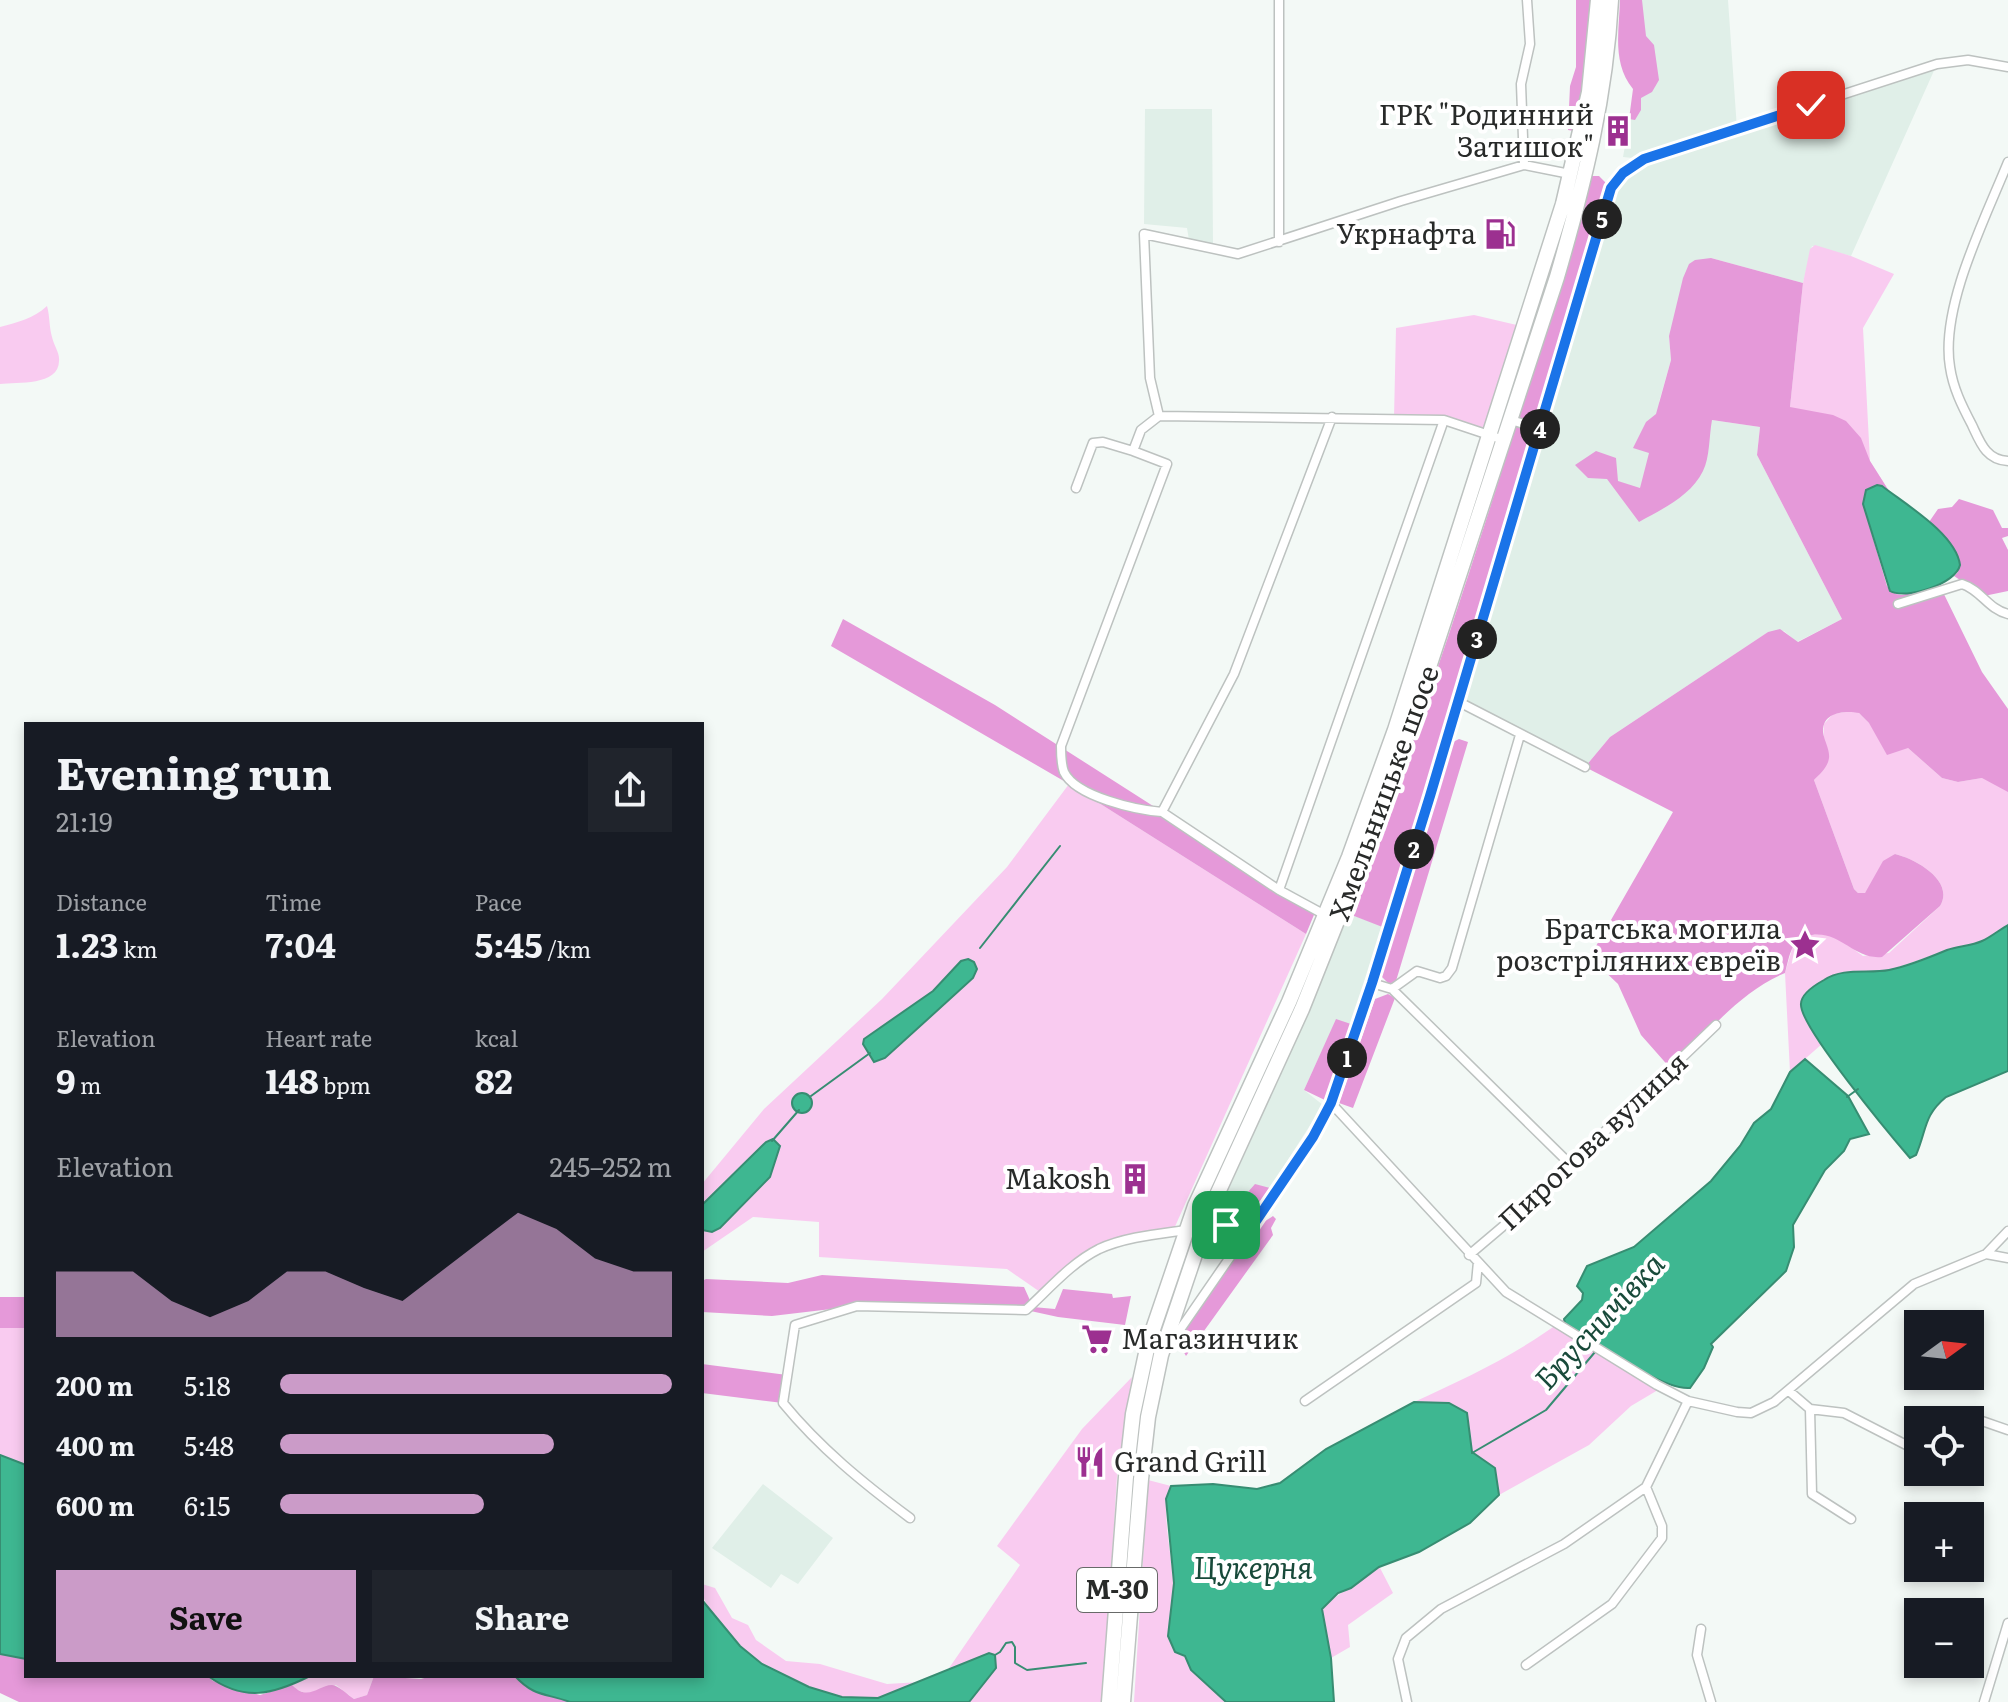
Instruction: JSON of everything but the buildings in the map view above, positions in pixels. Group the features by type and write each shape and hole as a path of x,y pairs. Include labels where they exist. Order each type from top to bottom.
{"highway":[{"name":"Хмельницьке шосе","path":"1133,1478 1193,1232 1302,1009 1407,734 1497,437 1542,272 1578,176 1598,0"},
{"name":"Хмельницьке шосе","path":"1133,1478 1141,1374 1193,1232 1325,915 1395,730 1497,437 1511,420 1557,277 1578,176 1605,73 1611,0"},
{"name":"М-30","path":"1109,1702 1133,1478"},
{"name":"М-30","path":"1123,1702 1133,1478"}],"street":[{"path":"1279,0 1279,242"},
{"path":"1524,165 1521,77 1531,37 1527,0"},
{"path":"1161,1355 1313,1137 1331,1103 1372,983 1459,702 1611,188 1623,173 1644,159 1937,64 1968,60 2008,67"},
{"path":"2008,162 1956,298 1949,356 1957,395 1983,447 1994,458 2008,461"},
{"path":"1159,416 1150,378 1144,234 1232,254 1244,253 1401,201 1524,165 1578,176"},
{"path":"1133,451 1141,430 1159,416 1444,420 1497,437"},
{"path":"1162,812 1234,674 1332,417"},
{"path":"1279,890 1444,420"},
{"path":"1511,420 1540,429"},
{"path":"1076,488 1093,443 1103,442 1167,464 1061,746 1061,761 1069,779 1102,799 1146,811 1162,812 1279,890 1325,915"},
{"path":"1898,604 1962,584 1973,589 1992,608 2008,614"},
{"path":"1459,702 1585,767"},
{"path":"1392,989 1417,971 1440,978 1452,968 1520,735"},
{"path":"1372,983 1392,989 1571,1165"},
{"name":"Пирогова вулиця","path":"1469,1255 1571,1165 1716,1025"},
{"path":"1331,1103 1506,1292 1657,1385 1688,1401 1737,1412 1751,1413 1774,1402 1914,1284 1986,1254 2008,1231"},
{"path":"910,1518 852,1475 810,1436 783,1403 795,1325 857,1306 1026,1310 1075,1265 1115,1243 1226,1225 1254,1224"},
{"path":"1986,1254 2008,1258"},
{"path":"1305,1401 1476,1283 1478,1262"},
{"path":"1789,1391 1810,1409 1844,1413 1904,1444"},
{"path":"1407,1702 1398,1659 1406,1638 1441,1609 1564,1544 1646,1487 1688,1401"},
{"path":"1810,1409 1812,1494 1851,1519"},
{"path":"1984,1422 2008,1430"},
{"path":"1526,1665 1612,1604 1662,1538 1662,1526 1646,1487"},
{"path":"1996,1702 1984,1700 2008,1623"},
{"path":"1701,1629 1697,1655 1711,1702"}],"shaded area":[{"path":"1576,0 1592,0 1586,72 1574,131 1568,130 1570,86 1576,67"},
{"path":"1620,0 1642,0 1646,36 1654,45 1659,80 1652,92 1641,98 1641,110 1635,120 1629,119 1633,89 1619,58"},
{"path":"1640,0 1728,0 1737,129 1937,64 1851,256 1812,246 1803,283 1711,258 1669,336 1671,360 1659,402 1712,420 1760,427 1757,455 1842,619 1797,642 1784,631 1768,632 1610,737 1585,767 1459,702 1611,188 1642,159 1623,157 1635,90"},
{"path":"1145,109 1212,109 1213,244 1189,240 1187,228 1144,224"},
{"path":"1592,176 1599,176 1611,188 1385,928 1349,914 1447,640"},
{"path":"1815,245 1894,274 1863,328 1870,461 1889,491 1882,489 1790,407 1803,283 1810,249"},
{"path":"1711,258 1803,283 1790,407 1833,415 1846,421 1861,438 1870,461 1889,491 1882,486 1863,504 1887,586 1902,595 1939,584 1982,672 2008,709 2008,792 1982,778 1958,782 1942,778 1908,748 1887,755 1869,723 1859,713 1841,712 1830,716 1823,732 1829,751 1828,761 1814,780 1854,889 1865,893 1883,861 1895,854 1922,866 1938,880 1943,897 1940,906 1882,957 1863,954 1822,935 1800,939 1792,948 1785,973 1768,981 1738,1003 1671,1069 1641,1035 1618,984 1597,964 1592,953 1673,812 1585,767 1610,737 1768,632 1780,629 1798,642 1842,619 1757,455 1760,427 1712,420 1707,459 1698,480 1675,501 1639,522 1607,479 1588,478 1575,465 1596,451 1616,458 1618,481 1640,488 1649,453 1633,448 1646,422 1656,414 1671,360 1669,336 1683,278 1689,264"},
{"path":"47,306 51,333 59,355 57,369 45,379 0,384 0,327 31,317"},
{"path":"1474,315 1521,326 1487,434 1444,420 1394,418 1396,328"},
{"path":"1959,499 1993,510 2002,528 2008,528 2008,536 2002,538 2008,550 2008,591 1984,596 1954,576 1958,572 1929,522 1938,509 1952,507"},
{"path":"843,619 995,705 1316,910 1306,934 1069,784 831,646"},
{"path":"1859,713 1908,748 1942,778 1958,782 1982,778 2008,736 2008,925 1981,942 1887,971 1836,975 1823,980 1802,1013 1822,1044 1790,1072 1785,973 1793,946 1803,936 1826,933 1863,956 1889,953 1940,906 1943,897 1942,888 1931,872 1895,854 1865,893 1854,889 1814,780 1827,759 1824,724 1833,714"},
{"path":"1459,739 1468,742 1396,981 1389,984 1381,976 1451,743"},
{"path":"1069,784 1306,934 1173,1231 1101,1249 1043,1294 1007,1269 819,1257 819,1222 753,1217 704,1251 704,1182 764,1109 882,999 1007,867"},
{"path":"1349,914 1385,927 1354,1025 1336,1020 1304,1090 1323,1105 1256,1210 1236,1218 1225,1212 1223,1201"},
{"path":"1374,961 1331,1103 1304,1090 1336,1019 1354,1025"},
{"path":"1388,994 1395,998 1353,1108 1339,1103 1375,999"},
{"path":"1255,1184 1270,1188 1256,1210 1236,1217 1226,1211 1226,1207 1240,1201"},
{"path":"1273,1216 1276,1219 1271,1228 1273,1235 1186,1356 1177,1340 1259,1225"},
{"path":"822,1275 1024,1287 1033,1307 1055,1309 1063,1289 1112,1294 1113,1298 1131,1296 1125,1325 1026,1310 857,1306 772,1316 704,1312 706,1279 788,1283"},
{"path":"0,1297 24,1297 24,1328 0,1328"},
{"path":"1564,1319 1565,1323 1648,1375 1668,1384 1631,1406 1589,1445 1499,1495 1495,1468 1472,1452 1449,1403 1414,1402 1510,1354"},
{"path":"0,1328 24,1328 24,1464 0,1455"},
{"path":"704,1364 787,1375 783,1403 704,1393"},
{"path":"1132,1377 1117,1476 1103,1702 941,1702 968,1666 947,1671 1020,1565 997,1546 1082,1429"},
{"path":"1148,1480 1171,1486 1166,1516 1174,1594 1168,1630 1194,1669 1226,1702 1134,1702"},
{"path":"763,1484 833,1538 798,1584 781,1574 771,1588 712,1548"},
{"path":"1379,1566 1393,1593 1348,1625 1350,1647 1331,1658 1322,1609"},
{"path":"704,1585 715,1588 732,1618 748,1625 756,1640 786,1661 820,1664 887,1684 920,1682 869,1699 847,1698 814,1689 780,1674 750,1655 707,1604"},
{"path":"0,1654 24,1659 24,1678 210,1678 260,1695 292,1685 308,1692 332,1685 354,1699 367,1695 373,1678 517,1678 534,1691 570,1702 19,1702 0,1693"},
{"path":"216,1678 373,1678 367,1695 354,1699 336,1685 308,1694 295,1689 273,1692"}],"water":[{"path":"1877,485 1916,511 1949,542 1960,565 1950,578 1918,592 1890,591 1863,504 1866,490"},
{"path":"2008,925 2008,1071 1946,1097 1933,1111 1916,1155 1910,1158 1815,1036 1801,1001 1813,987 1831,976 1904,966 1982,941"},
{"path":"968,959 974,962 977,969 973,978 885,1058 874,1062 863,1044 864,1039 933,991 961,961"},
{"path":"1805,1059 1848,1096 1869,1134 1850,1139 1844,1151 1825,1170 1793,1225 1794,1247 1786,1271 1711,1344 1713,1347 1704,1368 1690,1388 1677,1387 1645,1373 1565,1323 1564,1319 1582,1300 1583,1293 1577,1286 1587,1266 1634,1247 1711,1181 1740,1146 1754,1123 1771,1109 1790,1072"},
{"path":"802,1093 809,1096 812,1103 809,1110 802,1113 795,1110 792,1103 795,1096"},
{"path":"773,1139 780,1146 770,1177 720,1228 712,1232 704,1230 704,1203 766,1142"},
{"name":"Цукерня","path":"1414,1402 1449,1403 1467,1413 1472,1452 1495,1468 1499,1495 1470,1523 1419,1552 1379,1567 1351,1588 1338,1593 1322,1609 1331,1658 1334,1702 1226,1702 1191,1670 1185,1656 1175,1652 1168,1636 1174,1583 1166,1499 1171,1486 1213,1484 1257,1489 1280,1483 1326,1449"},
{"path":"0,1455 24,1464 24,1659 0,1654"},
{"path":"704,1602 740,1646 762,1664 809,1687 842,1697 878,1698 989,1653 995,1655 996,1668 969,1702 570,1702 534,1691 517,1678 704,1678"},
{"path":"211,1678 306,1678 283,1688 258,1693 234,1690"}],"waterway":[{"path":"980,948 1060,846"},
{"path":"811,1096 870,1053"},
{"name":"Брусничівка","path":"1847,1097 1858,1089"},
{"path":"772,1141 799,1110"},
{"name":"Брусничівка","path":"1472,1453 1546,1410 1595,1352"},
{"name":"Брусничівка","path":"995,1655 1006,1643 1012,1642 1015,1663 1027,1670 1086,1663"}],"place":[{"name":"ГРК \"Родинний Затишок\"","path":"1618,131"},
{"name":"Укрнафта","path":"1500,234"},
{"name":"Братська могила розстріляних євреїв","path":"1805,945"},
{"name":"Makosh","path":"1135,1179"},
{"name":"Магазинчик","path":"1097,1339"},
{"name":"Grand Grill","path":"1090,1462"}],"route":[{"path":"1226,1225 1254,1224 1313,1137 1331,1103 1430,796 1611,188 1623,173 1644,159 1811,105"}]}
